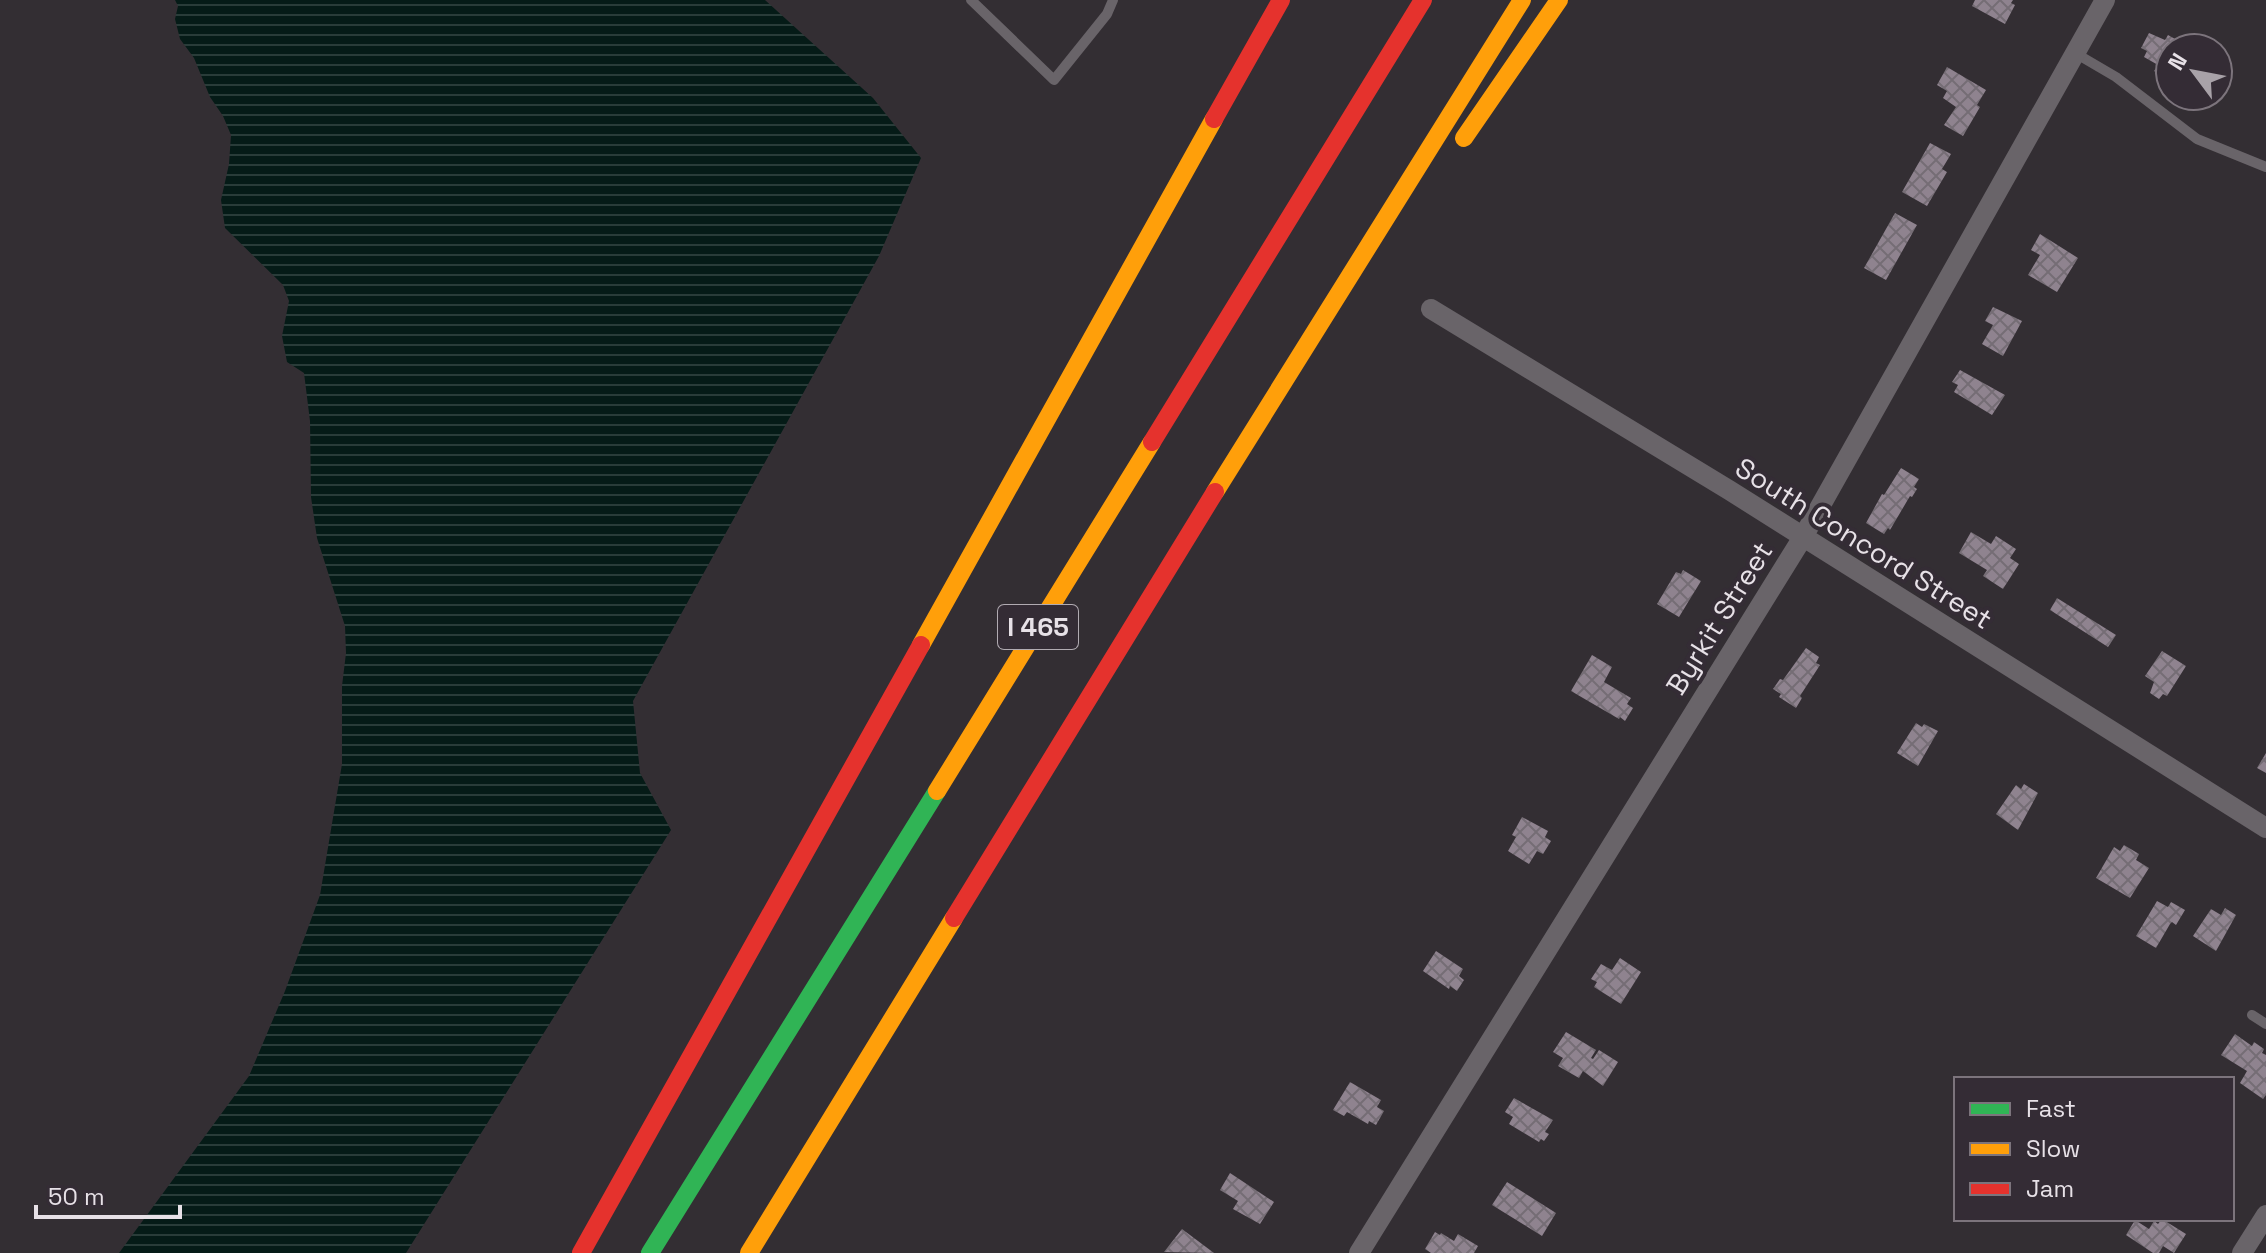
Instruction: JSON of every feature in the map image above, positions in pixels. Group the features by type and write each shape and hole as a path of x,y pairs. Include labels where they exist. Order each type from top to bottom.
{"highway":[{"path":"581,1253 1281,0"},
{"path":"1343,133 1413,0"},
{"name":"I 465","path":"650,1253 1423,0"},
{"name":"I 465","path":"749,1253 1157,586 1522,0"},
{"path":"1452,156 1559,0"},
{"path":"1157,586 1390,247"}],"street":[{"name":"Byrkit Street","path":"1359,1253 1803,537 2105,0"},
{"name":"South Concord Street","path":"1431,309 1803,537 2266,828"},
{"path":"2242,1253 2266,1215"}],"lane":[{"path":"971,0 1054,80 1107,14 1113,0"},
{"path":"2075,53 2116,77 2197,139 2266,167"},
{"path":"2252,1015 2266,1024"}],"shaded area":[{"path":"175,0 765,0 873,98 921,158 879,256 633,701 640,773 671,830 406,1253 119,1253 249,1076 285,991 320,895 342,764 345,626 317,538 311,497 310,421 304,373 287,362 282,336 289,301 283,285 225,228 221,200 229,164 231,135 210,97 194,58 180,39 175,19 178,6"}],"building":[{"path":"1975,0 2013,0 2011,3 2015,5 2005,24 1972,6"},
{"path":"2149,33 2154,35 2154,63 2144,57 2147,51 2141,48"},
{"path":"1947,67 1986,90 1963,136 1944,125 1956,107 1943,98 1947,91 1937,85"},
{"path":"1930,143 1951,154 1942,169 1947,172 1927,206 1902,192"},
{"path":"1895,213 1917,225 1886,280 1864,268"},
{"path":"2040,234 2078,258 2057,292 2028,275 2040,255 2031,250"},
{"path":"1993,307 2022,321 2003,356 1982,344 1993,325 1985,321"},
{"path":"1960,370 2005,395 1992,415 1954,392 1958,385 1952,382"},
{"path":"1901,468 1919,479 1914,487 1917,489 1890,530 1888,528 1884,534 1866,523"},
{"path":"1971,532 1991,544 1996,536 2016,549 2010,558 2019,564 2003,589 1983,576 1987,570 1959,553"},
{"path":"1683,570 1701,581 1679,617 1657,604 1676,572 1681,574"},
{"path":"2057,598 2116,635 2108,647 2050,610"},
{"path":"1806,648 1819,657 1816,663 1820,665 1796,708 1773,689"},
{"path":"2162,651 2186,666 2167,696 2163,694 2159,699 2150,693 2154,682 2145,676"},
{"path":"1592,655 1612,667 1604,682 1631,698 1627,704 1633,708 1625,721 1571,691"},
{"path":"1916,723 1938,731 1918,766 1897,753"},
{"path":"2266,753 2266,773 2257,768"},
{"path":"2024,784 2038,793 2018,830 1996,814 2016,785 2021,789"},
{"path":"1522,817 1548,831 1545,837 1551,841 1543,854 1537,851 1529,864 1508,851"},
{"path":"2124,845 2139,854 2136,860 2149,868 2130,898 2096,878 2114,847 2120,851"},
{"path":"2157,901 2168,907 2171,902 2185,910 2176,925 2170,924 2156,948 2136,936"},
{"path":"2225,908 2236,915 2216,951 2193,936 2211,909 2221,915"},
{"path":"1436,951 1463,969 1459,976 1464,980 1457,991 1423,971"},
{"path":"1620,958 1641,972 1621,1004 1594,987 1597,982 1591,979 1601,964 1612,970"},
{"path":"1566,1032 1596,1050 1591,1058 1599,1050 1618,1062 1603,1086 1583,1071 1579,1078 1558,1066 1563,1058 1553,1052"},
{"path":"2235,1034 2252,1046 2254,1042 2264,1049 2266,1095 2263,1099 2240,1083 2247,1071 2221,1055"},
{"path":"1350,1082 1381,1100 1377,1107 1384,1111 1376,1125 1347,1112 1344,1116 1333,1110"},
{"path":"1514,1098 1553,1120 1545,1132 1549,1134 1544,1141 1541,1139 1539,1142 1509,1124 1513,1117 1505,1112"},
{"path":"1230,1173 1274,1202 1260,1224 1233,1209 1238,1201 1220,1190"},
{"path":"1507,1182 1556,1213 1542,1236 1492,1205"},
{"path":"2134,1221 2149,1229 2154,1221 2158,1224 2165,1221 2186,1234 2174,1253 2163,1246 2159,1253 2153,1253 2126,1235"},
{"path":"1182,1229 1214,1253 1164,1252"},
{"path":"1435,1232 1454,1241 1458,1234 1478,1246 1474,1253 1431,1253 1425,1249"}],"traffic: fast":[{"path":"650,1253 937,791"}],"traffic: slow":[{"path":"1215,492 1522,0"},
{"path":"1464,138 1559,0"},
{"path":"921,645 1214,119"},
{"path":"937,791 1152,442"},
{"path":"749,1253 954,918"}],"traffic: jam":[{"path":"1214,119 1281,0"},
{"path":"1152,442 1423,0"},
{"path":"954,918 1215,492"},
{"path":"581,1253 921,645"}]}
